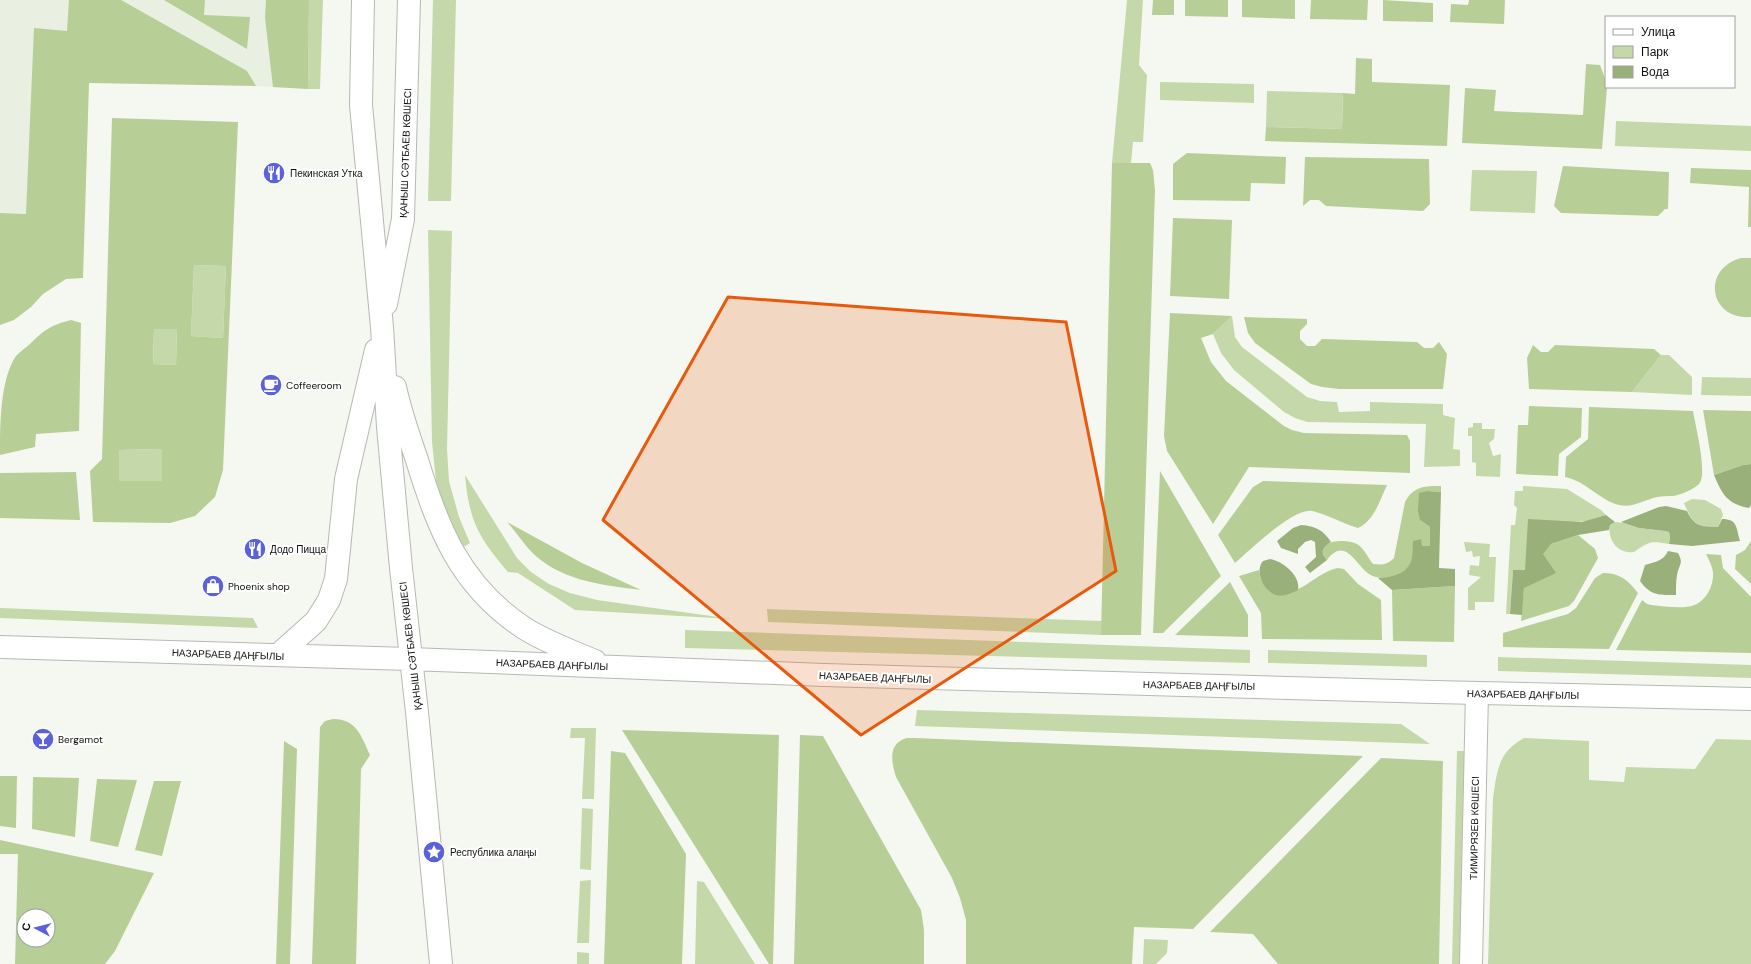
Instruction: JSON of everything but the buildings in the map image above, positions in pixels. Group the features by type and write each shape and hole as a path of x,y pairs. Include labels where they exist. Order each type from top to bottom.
{"main road":[{"name":"ҚАНЫШ СӘТБАЕВ КӨШЕСІ","path":"363,0 361,105 382,327 388,427 441,964"},
{"name":"ҚАНЫШ СӘТБАЕВ КӨШЕСІ","path":"410,0 403,219 382,327 397,398 427,493 439,525 453,554 467,575 491,600 523,627 544,640 608,667"},
{"path":"278,655 316,621 329,600 336,579 346,479 382,327"},
{"name":"НАЗАРБАЕВ ДАҢҒЫЛЫ","path":"0,647 410,659 824,675 1751,699"},
{"name":"ТИМИРЯЗЕВ КӨШЕСІ","path":"1471,964 1477,693"}],"highlighted area":[{"path":"728,297 1066,322 1116,571 861,735 603,520"}],"shaded area":[{"path":"0,0 309,0 308,89 256,86 247,71 89,65 85,216 0,213"},
{"path":"69,0 121,0 247,71 256,86 89,83 83,278 66,279 43,294 31,307 14,320 0,325 0,213 26,214 34,28 67,31"},
{"path":"164,0 205,0 204,15 250,17 247,49"},
{"path":"266,0 309,0 308,89 273,87 265,18"},
{"path":"1153,0 1174,0 1174,15 1152,15"},
{"path":"1185,0 1228,0 1228,17 1185,16"},
{"path":"1242,0 1295,0 1295,19 1242,17"},
{"path":"1311,0 1368,0 1367,20 1310,19"},
{"path":"1383,0 1433,3 1433,22 1383,21"},
{"path":"1469,0 1505,0 1504,24 1450,22 1451,4 1468,5"},
{"path":"1356,58 1372,59 1372,82 1450,85 1447,146 1265,141 1266,127 1342,129 1343,93 1355,94"},
{"path":"1586,64 1600,65 1605,78 1605,88 1607,88 1602,149 1462,143 1465,88 1496,90 1494,111 1583,115"},
{"path":"112,118 238,122 223,470 215,497 195,516 170,523 93,522 90,471 102,459","holes":["194,265 226,266 223,338 191,336","154,329 177,329 176,365 153,364","162,449 162,481 119,481 119,450"]},
{"path":"1187,153 1286,157 1285,184 1251,183 1250,201 1173,200 1173,164"},
{"path":"1305,157 1429,159 1430,204 1423,211 1326,206 1319,200 1310,200 1303,206"},
{"path":"1112,163 1150,163 1153,170 1155,190 1141,635 1101,635"},
{"path":"1563,166 1669,172 1668,209 1665,209 1658,216 1561,213 1554,206"},
{"path":"1691,168 1751,170 1751,227 1748,227 1749,187 1690,183"},
{"path":"1173,218 1232,220 1229,299 1170,296"},
{"path":"1741,258 1751,258 1751,317 1737,316 1726,311 1719,303 1715,293 1716,282 1720,272 1728,264"},
{"path":"1170,313 1232,316 1213,334 1201,338 1211,362 1226,381 1284,426 1292,430 1304,433 1407,435 1410,441 1410,473 1249,467 1213,524 1167,451 1164,436"},
{"path":"1244,317 1307,319 1307,324 1300,331 1300,339 1307,346 1315,346 1322,339 1417,342 1424,348 1433,348 1439,342 1447,354 1443,389 1339,389 1311,384 1255,343 1248,333"},
{"path":"71,320 81,323 79,431 36,434 35,447 0,455 0,431 4,390 7,377 16,356 53,326"},
{"path":"1533,345 1541,352 1548,352 1555,345 1654,349 1661,355 1632,392 1529,389 1527,358"},
{"path":"1529,406 1582,408 1581,437 1559,454 1558,476 1516,474 1518,425 1528,425"},
{"path":"1589,407 1693,411 1702,461 1701,480 1698,485 1679,495 1657,497 1634,505 1624,506 1612,503 1579,482 1565,477 1566,457 1588,439"},
{"path":"1703,410 1751,411 1751,464 1743,465 1714,475"},
{"path":"1160,471 1221,576 1163,633 1153,633"},
{"path":"76,472 80,520 0,518 0,473"},
{"path":"1263,481 1387,485 1379,503 1364,525 1358,528 1317,512 1304,512 1294,516 1272,531 1235,563 1218,535 1253,487"},
{"path":"1441,486 1441,492 1428,491 1420,520 1430,527 1430,546 1422,546 1413,541 1413,553 1410,565 1402,573 1397,576 1379,578 1369,574 1350,554 1345,551 1333,553 1327,560 1323,553 1323,548 1332,542 1345,541 1357,544 1373,564 1389,562 1394,558 1405,502 1408,497 1420,488"},
{"path":"507,522 582,563 641,590 586,581 561,572 537,557 525,545"},
{"path":"1578,535 1595,549 1598,558 1574,601 1569,606 1521,621 1524,588 1545,550 1551,544"},
{"path":"1751,541 1751,584 1735,569 1736,555 1745,550"},
{"path":"1706,554 1721,555 1723,568 1751,597 1751,653 1616,650 1642,600 1651,605 1682,607 1697,604 1705,597 1712,583 1713,577 1712,568"},
{"path":"1338,568 1344,569 1358,584 1381,600 1382,640 1262,639 1261,613 1239,576 1259,570 1261,580 1277,595 1294,591 1322,574"},
{"path":"1603,573 1614,574 1623,578 1631,584 1638,593 1609,649 1503,647 1503,633 1568,614 1576,608 1595,578"},
{"path":"1230,582 1248,615 1248,637 1175,635"},
{"path":"1455,586 1454,642 1393,641 1392,590"},
{"path":"333,719 348,722 353,725 361,735 370,755 361,769 356,964 312,964 320,727 325,721"},
{"path":"622,730 779,735 773,964 769,964"},
{"path":"800,735 823,736 921,910 924,930 924,964 794,964"},
{"path":"907,738 1363,756 1193,929 1134,927 1132,964 966,964 966,920 960,898 952,878 894,771 892,753 894,748 901,740"},
{"path":"284,741 297,749 290,964 276,964"},
{"path":"611,751 625,753 686,854 682,964 604,964"},
{"path":"1381,758 1443,761 1439,964 1278,964 1253,934 1210,932"},
{"path":"0,776 17,776 16,828 0,826"},
{"path":"33,777 79,778 75,837 32,829"},
{"path":"97,779 137,780 118,847 90,841"},
{"path":"154,781 181,781 162,856 135,850"},
{"path":"0,840 154,873 115,951 105,964 15,964 16,927 16,948 56,948 56,908 17,908 18,854 0,854"}],"green space":[{"path":"309,0 323,0 320,89 308,89"},
{"path":"433,0 456,0 451,201 428,201"},
{"path":"1127,0 1143,0 1139,65 1147,75 1143,142 1133,142 1131,163 1112,163"},
{"path":"1160,82 1254,84 1254,103 1160,100"},
{"path":"1267,91 1343,93 1342,129 1266,127"},
{"path":"1616,121 1751,126 1751,151 1615,146"},
{"path":"1472,170 1537,171 1535,213 1470,211"},
{"path":"428,230 452,231 447,449 449,481 459,517 470,543 460,549 445,518 436,481 432,442"},
{"path":"194,265 226,266 223,338 191,336"},
{"path":"1232,316 1235,337 1242,347 1307,397 1320,401 1337,402 1339,412 1370,411 1370,402 1443,404 1443,415 1455,418 1453,449 1460,450 1460,466 1424,467 1426,424 1307,422 1284,412 1234,370 1221,353 1213,334"},
{"path":"154,329 177,329 176,365 153,364"},
{"path":"1661,355 1669,355 1692,377 1692,395 1632,392"},
{"path":"1702,377 1751,378 1751,396 1701,395"},
{"path":"1473,423 1482,423 1482,429 1495,429 1494,439 1489,443 1493,456 1501,454 1500,477 1476,476 1476,463 1472,462 1472,436 1468,436 1468,428 1473,427"},
{"path":"162,449 162,481 119,481 118,450"},
{"path":"465,475 517,558 531,572 549,584 570,593 597,600 732,619 575,610 518,573 508,572 498,560 482,538 472,516"},
{"path":"1523,486 1567,489 1601,510 1606,515 1589,521 1572,522 1525,570 1513,570 1510,614 1506,614 1511,525 1515,525 1517,508 1514,505 1515,491 1523,491"},
{"path":"1692,499 1705,500 1721,509 1723,515 1718,527 1699,525 1692,519 1684,503"},
{"path":"1615,522 1625,523 1639,528 1669,532 1669,544 1658,542 1650,543 1634,552 1623,551 1615,545 1610,536 1610,525"},
{"path":"1464,542 1490,544 1489,557 1496,557 1494,602 1475,602 1475,610 1468,610 1468,588 1481,577 1469,575 1470,565 1479,566 1480,556 1473,557 1472,551 1466,552"},
{"path":"0,608 253,618 258,628 0,618"},
{"path":"767,609 1102,621 1101,635 768,622"},
{"path":"685,630 1250,650 1250,663 685,648"},
{"path":"1268,650 1427,655 1427,667 1268,663"},
{"path":"1498,657 1751,665 1751,678 1498,671"},
{"path":"917,710 1401,724 1430,744 915,726"},
{"path":"571,728 596,728 594,799 582,799 585,738 570,738"},
{"path":"1524,738 1589,741 1589,780 1624,782 1626,767 1695,769 1716,739 1751,740 1751,964 1488,964 1494,788 1500,763 1504,756 1515,743"},
{"path":"1457,751 1465,751 1461,964 1452,964"},
{"path":"582,808 593,809 591,870 580,869"},
{"path":"591,880 589,943 577,943 580,881"},
{"path":"697,881 704,882 755,964 695,964"},
{"path":"1144,939 1168,940 1167,953 1156,964 1143,964"},
{"path":"577,952 589,953 589,964 577,964"}],"water":[{"path":"1751,464 1751,505 1749,508 1730,501 1723,493 1714,475 1743,465"},
{"path":"1428,491 1441,492 1439,568 1455,569 1455,586 1392,590 1378,578 1396,575 1406,569 1411,561 1413,541 1421,539 1422,546 1430,546 1430,527 1420,520 1418,511 1419,493"},
{"path":"1666,506 1687,511 1695,523 1707,527 1718,527 1722,519 1727,519 1736,525 1740,541 1692,546 1669,544 1669,532 1639,528 1621,522 1659,507"},
{"path":"1606,515 1615,522 1610,525 1609,530 1578,535 1551,544 1543,554 1556,573 1524,588 1522,615 1510,614 1513,570 1525,570 1528,519 1582,522"},
{"path":"1301,525 1319,529 1331,542 1323,550 1323,555 1327,560 1310,573 1305,567 1316,557 1315,542 1311,540 1305,542 1298,549 1298,554 1281,548 1277,541 1293,528"},
{"path":"1668,551 1678,553 1681,560 1677,577 1676,595 1656,594 1648,590 1640,581 1645,565 1661,559"},
{"path":"1270,559 1275,560 1290,570 1297,580 1298,590 1287,594 1276,595 1268,590 1260,576 1260,565 1263,561"}],"place":[{"name":"Пекинская Утка","path":"274,173"},
{"name":"Coffeeroom","path":"271,385"},
{"name":"Додо Пицца","path":"255,549"},
{"name":"Phoenix shop","path":"213,586"},
{"name":"Bergamot","path":"43,739"},
{"name":"Республика алаңы","path":"434,852"}]}
